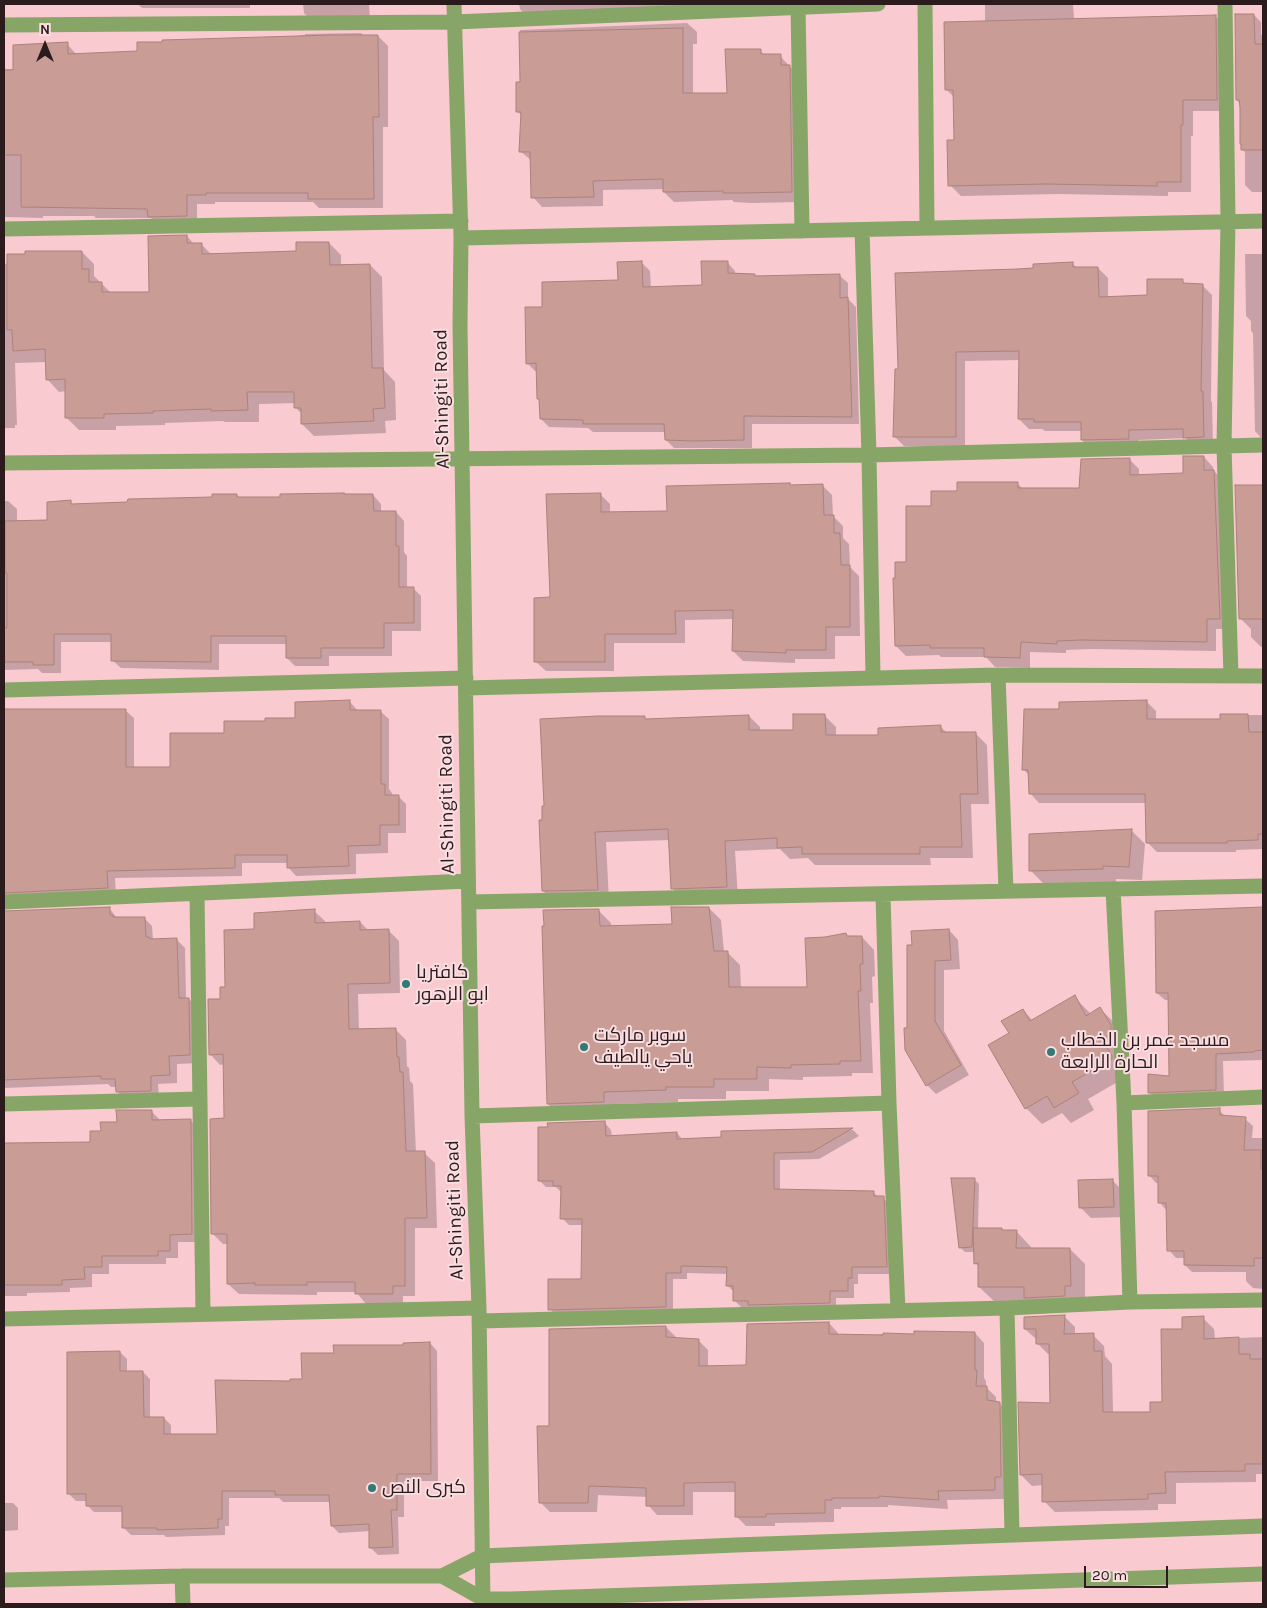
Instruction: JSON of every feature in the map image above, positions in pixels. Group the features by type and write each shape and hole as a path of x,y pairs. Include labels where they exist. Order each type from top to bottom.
{"street":[{"name":"Al-Shingiti Road","path":"454,4 461,220 460,325 468,881 472,1116 479,1314 483,1601"},
{"path":"4,25 454,22 878,4"},
{"path":"925,4 927,228"},
{"path":"1225,4 1228,221 1224,446 1231,676"},
{"path":"798,6 802,231"},
{"path":"4,229 461,220"},
{"path":"461,238 1263,220"},
{"path":"862,230 873,678"},
{"path":"4,463 869,455 1263,445"},
{"path":"998,675 1006,891"},
{"path":"4,690 998,675 1263,676"},
{"path":"4,902 468,881"},
{"path":"469,902 1263,886"},
{"path":"1113,889 1124,1103 1130,1302"},
{"path":"197,894 202,1314"},
{"path":"883,895 889,1103 898,1310"},
{"path":"1124,1103 1263,1097"},
{"path":"4,1104 199,1098"},
{"path":"472,1116 889,1103"},
{"path":"4,1319 202,1314 479,1314 898,1310 1007,1308 1130,1302 1263,1300"},
{"path":"1007,1308 1012,1534"},
{"path":"4,1580 182,1576 442,1576 482,1556 1012,1534 1263,1526"},
{"path":"442,1576 483,1601 515,1602 1263,1574"},
{"path":"182,1576 183,1604"}],"building":[{"path":"1235,14 1254,14 1255,44 1263,44 1263,150 1241,150 1240,107 1239,100 1236,100"},
{"path":"1216,15 1217,100 1183,100 1181,182 1157,182 1157,186 1046,184 948,186 947,140 954,140 953,90 945,90 944,22"},
{"path":"683,28 683,93 727,93 725,49 761,49 761,54 781,54 781,65 790,65 792,192 663,192 663,179 593,181 594,197 531,198 530,152 519,152 521,112 516,112 516,82 520,82 519,32"},
{"path":"378,35 379,117 373,117 374,199 308,199 308,193 206,193 206,195 187,195 187,216 148,217 147,209 21,207 21,155 4,155 4,70 13,70 13,45 68,42 68,54 137,51 137,42 162,42 162,40"},
{"path":"187,235 187,243 202,243 202,254 296,251 296,242 329,242 330,265 370,264 372,368 383,368 385,408 373,409 374,421 301,424 301,408 294,408 294,392 247,392 248,410 153,411 153,413 104,414 104,418 65,418 65,379 46,380 45,349 13,351 12,330 7,330 7,254 25,254 25,251 82,251 82,269 89,269 89,282 102,282 102,292 149,292 148,236"},
{"path":"642,261 643,287 702,285 701,261 728,261 728,273 755,274 755,276 840,274 840,298 848,297 852,417 744,416 744,440 693,441 665,440 664,424 583,424 583,420 540,419 539,399 537,399 536,363 526,364 525,307 542,307 542,282 618,280 617,262"},
{"path":"1073,262 1073,267 1098,267 1099,297 1147,295 1147,279 1183,279 1183,283 1203,284 1201,391 1203,391 1204,437 1183,438 1183,429 1129,430 1129,439 1081,440 1081,422 1034,422 1034,419 1018,419 1019,351 956,352 956,437 893,437 895,369 898,369 895,273 1017,269 1033,268 1033,264"},
{"path":"1183,456 1204,456 1204,470 1214,470 1220,619 1207,619 1207,642 1081,640 1057,641 1057,644 1021,642 1020,658 984,657 984,648 930,648 930,645 895,646 893,578 895,578 895,562 906,562 906,506 931,506 931,491 957,491 957,482 1018,482 1018,488 1079,488 1081,459 1130,458 1130,475 1183,473"},
{"path":"790,483 790,485 823,484 824,515 834,515 834,533 840,533 841,565 850,565 850,627 826,627 826,650 786,650 786,653 732,651 733,610 675,611 676,634 605,634 605,662 534,662 534,598 550,597 546,494 601,493 601,512 667,511 666,486"},
{"path":"1235,485 1263,485 1263,619 1239,619"},
{"path":"212,494 237,494 237,497 280,497 280,494 373,494 374,511 396,511 396,546 399,546 399,587 414,587 414,623 384,623 384,648 321,648 321,658 286,658 286,636 211,636 211,662 111,661 111,634 54,634 54,665 33,665 33,662 4,662 4,628 7,628 5,521 47,520 47,502 71,500 71,504 127,502 128,499 212,497"},
{"path":"350,700 350,710 381,710 381,784 385,784 385,795 399,795 399,825 380,825 380,845 348,846 349,866 287,868 287,855 235,855 235,868 107,871 108,888 4,893 4,709 126,709 126,767 170,767 170,733 224,733 224,721 265,721 265,718 295,718 295,702"},
{"path":"1147,700 1147,719 1220,719 1220,714 1248,714 1249,732 1263,732 1263,834 1258,834 1258,840 1227,841 1227,843 1146,843 1145,794 1029,794 1028,770 1022,770 1024,709 1059,709 1059,702"},
{"path":"793,714 825,714 826,735 878,735 878,728 941,725 941,732 976,732 978,794 960,794 962,847 920,847 920,854 802,854 802,847 777,848 777,838 725,841 727,887 671,889 668,829 595,832 598,890 542,891 539,820 542,820 542,806 544,806 540,719 645,716 645,719 749,715 749,730 793,730"},
{"path":"1132,829 1129,867 1103,866 1103,869 1029,871 1029,834"},
{"path":"110,907 110,915 113,915 113,917 145,917 146,937 150,939 177,938 179,998 189,998 190,1055 169,1056 170,1075 151,1076 151,1091 116,1092 115,1079 101,1079 101,1076 4,1080 4,911"},
{"path":"671,907 709,907 714,951 728,951 729,987 807,987 805,938 846,933 847,936 862,936 863,964 860,964 861,991 858,991 861,1061 840,1061 840,1064 791,1065 791,1068 757,1067 757,1079 714,1079 714,1087 666,1087 666,1090 604,1092 604,1102 547,1104 543,910 599,909 600,926 672,924"},
{"path":"1263,907 1263,1050 1216,1054 1216,1090 1148,1093 1148,1074 1169,1076 1168,993 1156,993 1155,911"},
{"path":"315,909 315,923 360,921 360,930 389,929 390,983 348,984 349,1029 396,1028 397,1057 399,1057 400,1072 403,1072 406,1151 425,1151 427,1218 405,1218 405,1286 393,1286 393,1294 355,1294 355,1282 307,1282 307,1285 227,1284 227,1234 211,1234 210,1119 224,1118 223,1054 209,1055 208,999 220,999 220,987 225,987 224,930 254,929 254,913"},
{"path":"949,929 951,960 935,961 935,1021 961,1065 926,1086 905,1050 904,1028 907,1028 907,945 912,945 911,931"},
{"name":"مسجد عمر بن الخطاب الحارة الرابعة","path":"1075,995 1086,1016 1100,1007 1111,1025 1111,1034 1102,1039 1112,1059 1072,1082 1079,1093 1054,1108 1047,1096 1025,1109 988,1045 1009,1033 1001,1021 1023,1009 1030,1021"},
{"path":"1220,1108 1220,1115 1246,1117 1244,1150 1261,1150 1261,1169 1263,1169 1263,1258 1254,1258 1254,1266 1184,1265 1184,1251 1167,1251 1166,1203 1158,1203 1158,1176 1148,1176 1148,1111"},
{"path":"116,1110 152,1110 152,1120 191,1119 192,1234 170,1235 170,1251 158,1251 158,1256 102,1256 102,1267 84,1267 85,1279 62,1280 62,1285 4,1285 4,1143 90,1142 90,1131 101,1131 100,1122 117,1122"},
{"path":"605,1121 606,1136 677,1132 677,1139 721,1137 721,1131 853,1128 812,1152 774,1153 774,1189 874,1191 874,1196 884,1196 887,1267 852,1267 852,1278 848,1278 848,1291 830,1291 830,1303 748,1305 748,1301 733,1301 733,1286 726,1286 727,1267 681,1266 681,1273 666,1273 666,1307 548,1310 548,1279 581,1279 582,1219 560,1219 561,1186 553,1186 553,1181 538,1181 538,1127 548,1127 547,1123"},
{"path":"951,1178 975,1178 972,1247 959,1248"},
{"path":"1113,1179 1114,1207 1079,1208 1078,1180"},
{"path":"973,1228 1017,1230 1016,1248 1070,1248 1071,1286 1065,1286 1065,1296 1024,1298 1024,1287 978,1287 978,1263 974,1264"},
{"path":"1065,1315 1064,1334 1094,1333 1094,1351 1102,1351 1103,1412 1150,1412 1150,1402 1162,1402 1161,1329 1182,1329 1182,1317 1204,1316 1204,1339 1239,1337 1239,1354 1250,1354 1250,1359 1263,1359 1263,1464 1245,1464 1245,1471 1165,1472 1166,1493 1148,1494 1148,1499 1042,1502 1042,1474 1020,1475 1018,1402 1050,1403 1049,1344 1036,1344 1036,1329 1024,1329 1024,1317"},
{"path":"829,1322 829,1334 914,1334 914,1331 975,1332 976,1386 987,1386 987,1400 1000,1402 1001,1477 995,1477 995,1490 938,1491 939,1500 879,1496 879,1498 832,1498 832,1500 825,1500 825,1513 766,1514 766,1517 735,1517 735,1482 684,1483 684,1506 646,1506 646,1488 589,1486 588,1503 539,1503 537,1426 549,1426 549,1329 666,1326 666,1337 699,1339 699,1366 746,1365 747,1324"},
{"path":"430,1342 431,1474 397,1474 397,1510 391,1510 393,1547 369,1548 369,1524 331,1526 329,1495 275,1495 275,1491 222,1491 222,1519 218,1519 218,1528 157,1530 157,1528 122,1528 122,1506 86,1506 86,1494 67,1494 67,1352 120,1351 120,1371 143,1371 144,1417 164,1417 164,1434 217,1434 215,1380 290,1381 290,1379 302,1379 301,1353 334,1353 333,1345 403,1345 403,1343"}],"place":[{"name":"كافتريا ابو الزهور","path":"406,984"},
{"name":"سوبر ماركت ياحي يالطيف","path":"584,1047"},
{"name":"مسجد عمر بن الخطاب الحارة الرابعة","path":"1051,1052"},
{"name":"كبرى النص","path":"372,1488"}]}
